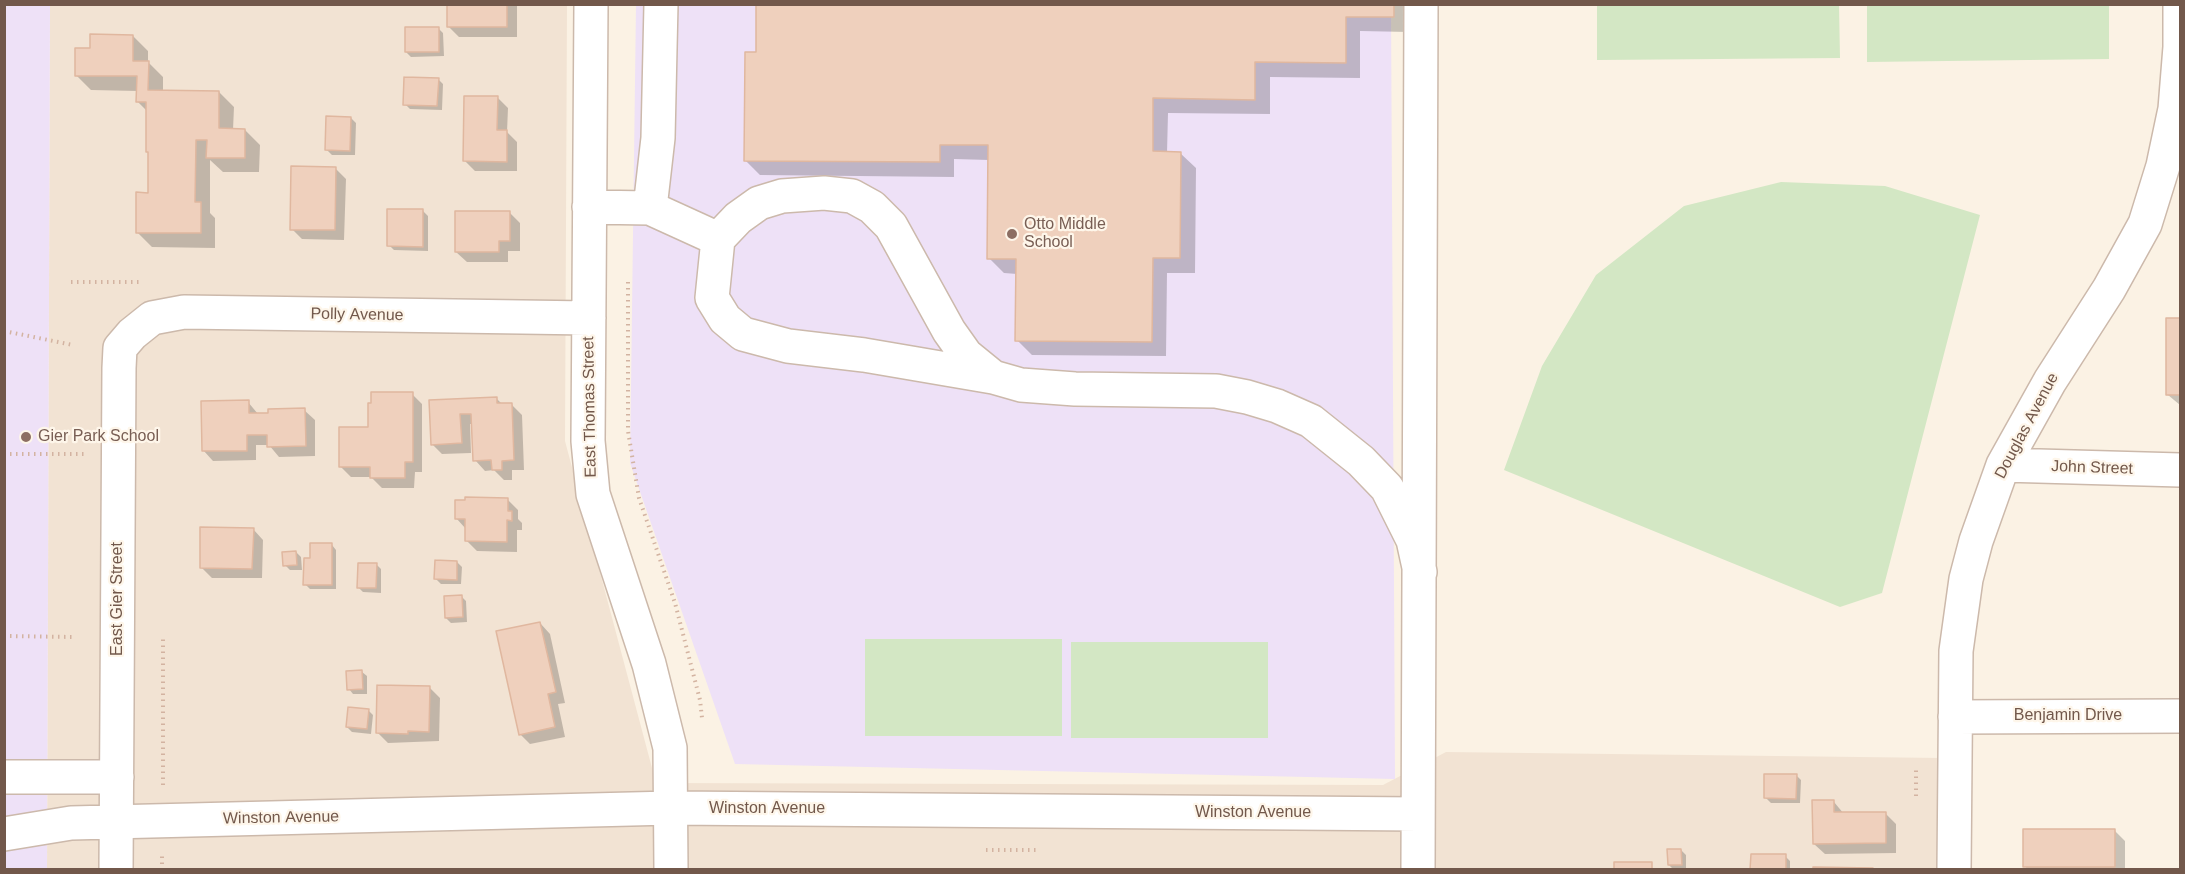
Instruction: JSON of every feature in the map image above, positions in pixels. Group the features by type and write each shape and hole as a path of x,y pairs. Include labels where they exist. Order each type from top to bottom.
{"street":[{"name":"East Thomas Street","path":"591,4 588,441 593,494 649,664 668,737 671,808 670,870"},
{"path":"650,208 658,138 661,4"},
{"path":"1418,870 1421,4"},
{"name":"Douglas Avenue","path":"1954,870 1956,651 1966,579 1976,541 2003,465 2050,381 2109,290 2145,224 2163,166 2173,121 2180,47 2180,4"},
{"path":"993,377 966,355 949,331 891,226 872,207 852,196 824,193 782,196 759,203 738,218 718,239 712,298 725,319 743,334 788,346 864,355 993,377 1021,385 1075,389 1216,391 1277,406 1311,421 1361,460 1387,488 1413,540 1420,572"},
{"path":"588,207 650,208 718,239"},
{"name":"Polly Avenue","path":"132,334 152,318 184,312 588,318"},
{"name":"East Gier Street","path":"116,870 120,348 132,334"},
{"name":"John Street","path":"2003,465 2181,470"},
{"name":"Benjamin Drive","path":"1955,717 2181,716"},
{"path":"4,777 117,777"},
{"name":"Winston Avenue","path":"4,834 71,823 671,808 1418,814"}],"path":[{"path":"628,282 627,431 639,498 675,603 700,700 702,722"},
{"path":"4,331 73,345"},
{"path":"4,454 118,452"},
{"path":"4,636 73,637"},
{"path":"162,870 163,639"}],"shaded area":[{"name":"Gier Park School","path":"5,5 50,5 47,869 5,870"},
{"path":"50,5 567,5 565,441 656,783 1383,785 1446,752 1942,758 1943,869 47,869"},
{"name":"Otto Middle School","path":"636,5 1391,5 1395,779 735,764 630,463"}],"green space":[{"path":"1597,5 1839,5 1840,58 1597,60"},
{"path":"1867,5 2109,5 2109,59 1867,62"},
{"path":"1781,182 1885,186 1980,215 1882,593 1840,607 1504,470 1542,366 1596,275 1684,206"},
{"path":"865,639 1062,639 1062,736 865,736"},
{"path":"1071,642 1268,642 1268,738 1071,738"}],"building":[{"path":"447,4 507,4 507,27 447,27"},
{"path":"756,4 1394,4 1394,17 1346,17 1346,63 1255,62 1255,100 1153,98 1153,151 1181,152 1180,258 1153,258 1152,342 1015,341 1016,259 987,259 988,145 940,145 940,162 744,161 745,52 756,52"},
{"path":"405,27 439,27 439,52 405,52"},
{"path":"90,34 133,35 133,61 149,61 148,90 219,91 219,128 245,129 245,158 206,158 207,140 196,140 195,202 201,202 201,233 136,233 136,192 148,193 146,102 136,102 137,76 75,76 75,48 90,48"},
{"path":"404,77 439,78 437,106 403,105"},
{"path":"464,96 498,96 497,130 507,130 507,162 463,161"},
{"path":"326,116 351,117 350,151 325,150"},
{"path":"291,166 336,167 335,230 290,230"},
{"path":"387,209 423,209 423,247 387,246"},
{"path":"455,211 510,211 510,241 499,241 499,252 455,252"},
{"path":"2166,318 2180,318 2180,395 2166,395"},
{"path":"371,392 413,392 413,462 405,462 405,478 370,478 370,467 339,467 339,427 368,427 368,403 371,403"},
{"path":"497,397 497,403 512,403 514,460 502,461 502,470 492,470 491,460 473,461 471,414 460,414 462,443 431,445 429,400"},
{"path":"249,400 249,413 268,413 268,409 305,408 306,446 267,447 267,435 247,435 247,451 202,451 201,401"},
{"path":"465,497 508,498 508,511 512,511 512,521 507,520 507,542 465,541 465,519 455,519 455,500 465,500"},
{"path":"200,527 254,528 252,569 200,568"},
{"path":"310,543 332,543 332,585 303,585 304,558 310,558"},
{"path":"296,551 297,565 283,566 282,552"},
{"path":"435,560 457,561 457,580 434,579"},
{"path":"358,563 377,563 376,588 357,588"},
{"path":"462,595 463,617 445,618 444,596"},
{"path":"540,622 556,692 548,694 555,727 519,735 496,631"},
{"path":"362,670 363,689 347,690 346,671"},
{"path":"377,685 430,686 429,732 376,733"},
{"path":"348,707 369,709 367,729 346,727"},
{"path":"1764,774 1797,774 1796,799 1764,798"},
{"path":"1812,800 1834,800 1834,812 1886,812 1886,843 1813,844"},
{"path":"2023,829 2115,829 2115,867 2023,867"},
{"path":"1667,849 1681,849 1682,865 1668,865"},
{"path":"1751,854 1786,854 1786,870 1750,870"},
{"path":"1614,862 1652,862 1652,870 1614,870"},
{"path":"1813,867 1873,868 1813,870"}],"place":[{"name":"Otto Middle School","path":"1012,234"},
{"name":"Gier Park School","path":"26,437"}]}
